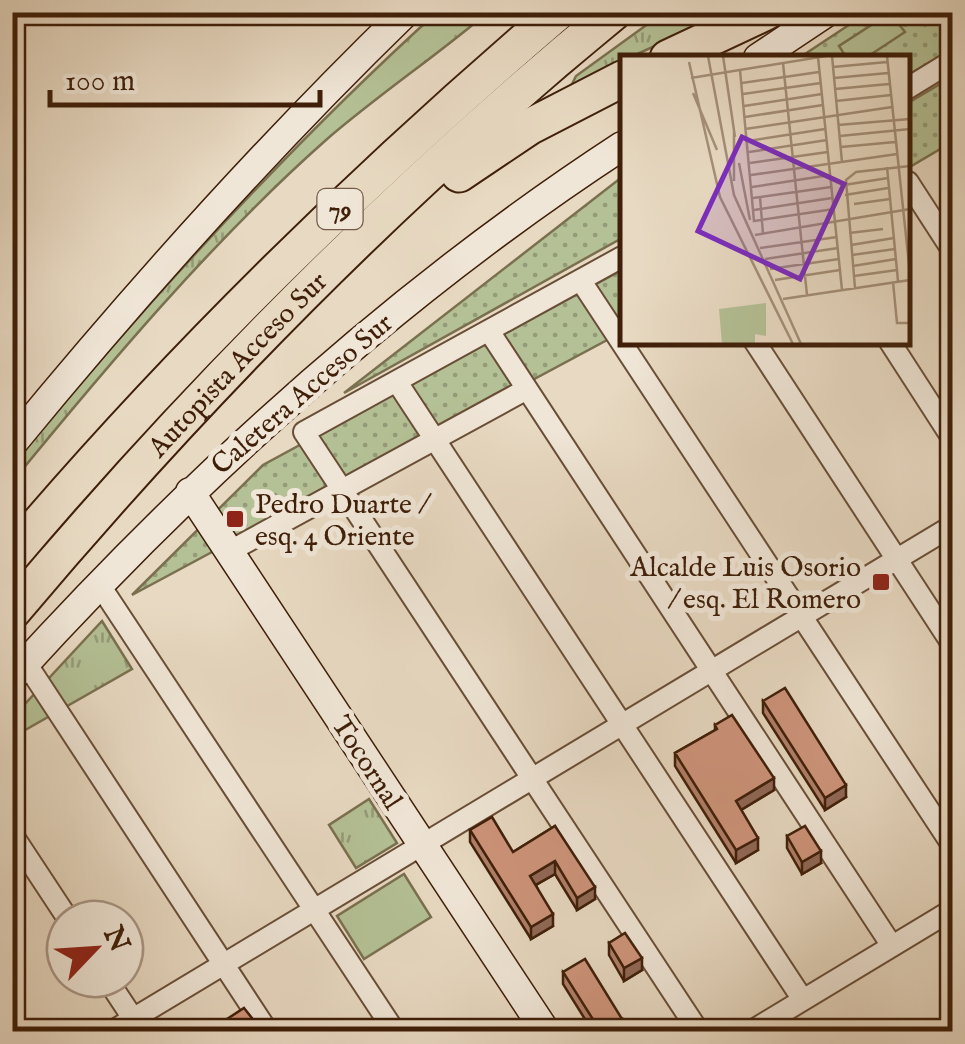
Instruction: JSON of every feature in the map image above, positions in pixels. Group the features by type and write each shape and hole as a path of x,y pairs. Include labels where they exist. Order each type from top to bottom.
{"highway":[{"name":"Autopista Acceso Sur","path":"12,556 134,418 273,274 408,144 558,12"},
{"name":"Autopista Acceso Sur","path":"12,612 171,433 319,281 466,142 614,12"},
{"path":"674,55 766,12"},
{"path":"319,281 503,143 556,110 620,79"}],"main road":[{"path":"12,444 238,184 406,12"},
{"path":"762,55 827,12"},
{"name":"Caletera Acceso Sur","path":"19,670 190,492 288,402 427,284 620,147"},
{"name":"Tocornal","path":"190,492 546,1032"}],"street":[{"path":"910,87 952,62"},
{"path":"910,185 952,250"},
{"path":"620,258 304,432 699,1032"},
{"path":"581,281 620,340"},
{"path":"489,331 892,946"},
{"path":"623,345 952,844"},
{"path":"757,345 952,644"},
{"path":"892,345 952,438"},
{"path":"397,382 803,1000"},
{"path":"230,552 528,389"},
{"path":"111,1032 137,1025 224,964 952,526"},
{"path":"99,584 394,1032"},
{"path":"19,670 268,1032"},
{"path":"12,834 55,899"},
{"path":"750,1032 952,910"},
{"path":"120,999 137,1025"}],"green space":[{"path":"436,13 487,13 326,140 243,218 124,348 13,481 13,464 164,288 324,119"},
{"path":"663,13 726,13 635,55 620,55 620,63 571,86 576,76"},
{"path":"867,13 952,13 952,49 910,74 910,55 804,55"},
{"path":"890,13 905,32 870,55 845,55 839,46"},
{"path":"952,77 952,142 910,167 910,102"},
{"path":"620,179 620,239 344,393"},
{"path":"620,271 620,333 132,595 263,465"},
{"path":"102,621 132,669 13,737 12,718"},
{"path":"369,799 397,843 356,868 329,825"},
{"path":"404,874 431,917 364,959 337,916"}],"building":[{"path":"785,688 846,785 825,798 763,701"},
{"path":"732,715 774,778 736,801 758,838 736,850 675,753 717,729 715,725"},
{"path":"492,817 513,852 555,826 595,887 577,898 555,861 530,876 553,914 531,927 470,830"},
{"path":"805,826 821,851 802,862 787,836"},
{"path":"625,933 642,958 624,968 609,943"},
{"path":"585,959 622,1019 601,1032 563,972"},
{"path":"244,1008 263,1032 217,1032 230,1024 227,1019"}],"place":[{"name":"Pedro Duarte / esq. 4 Oriente","path":"235,519"},
{"name":"Alcalde Luis Osorio / esq. El Romero","path":"881,582"}]}
